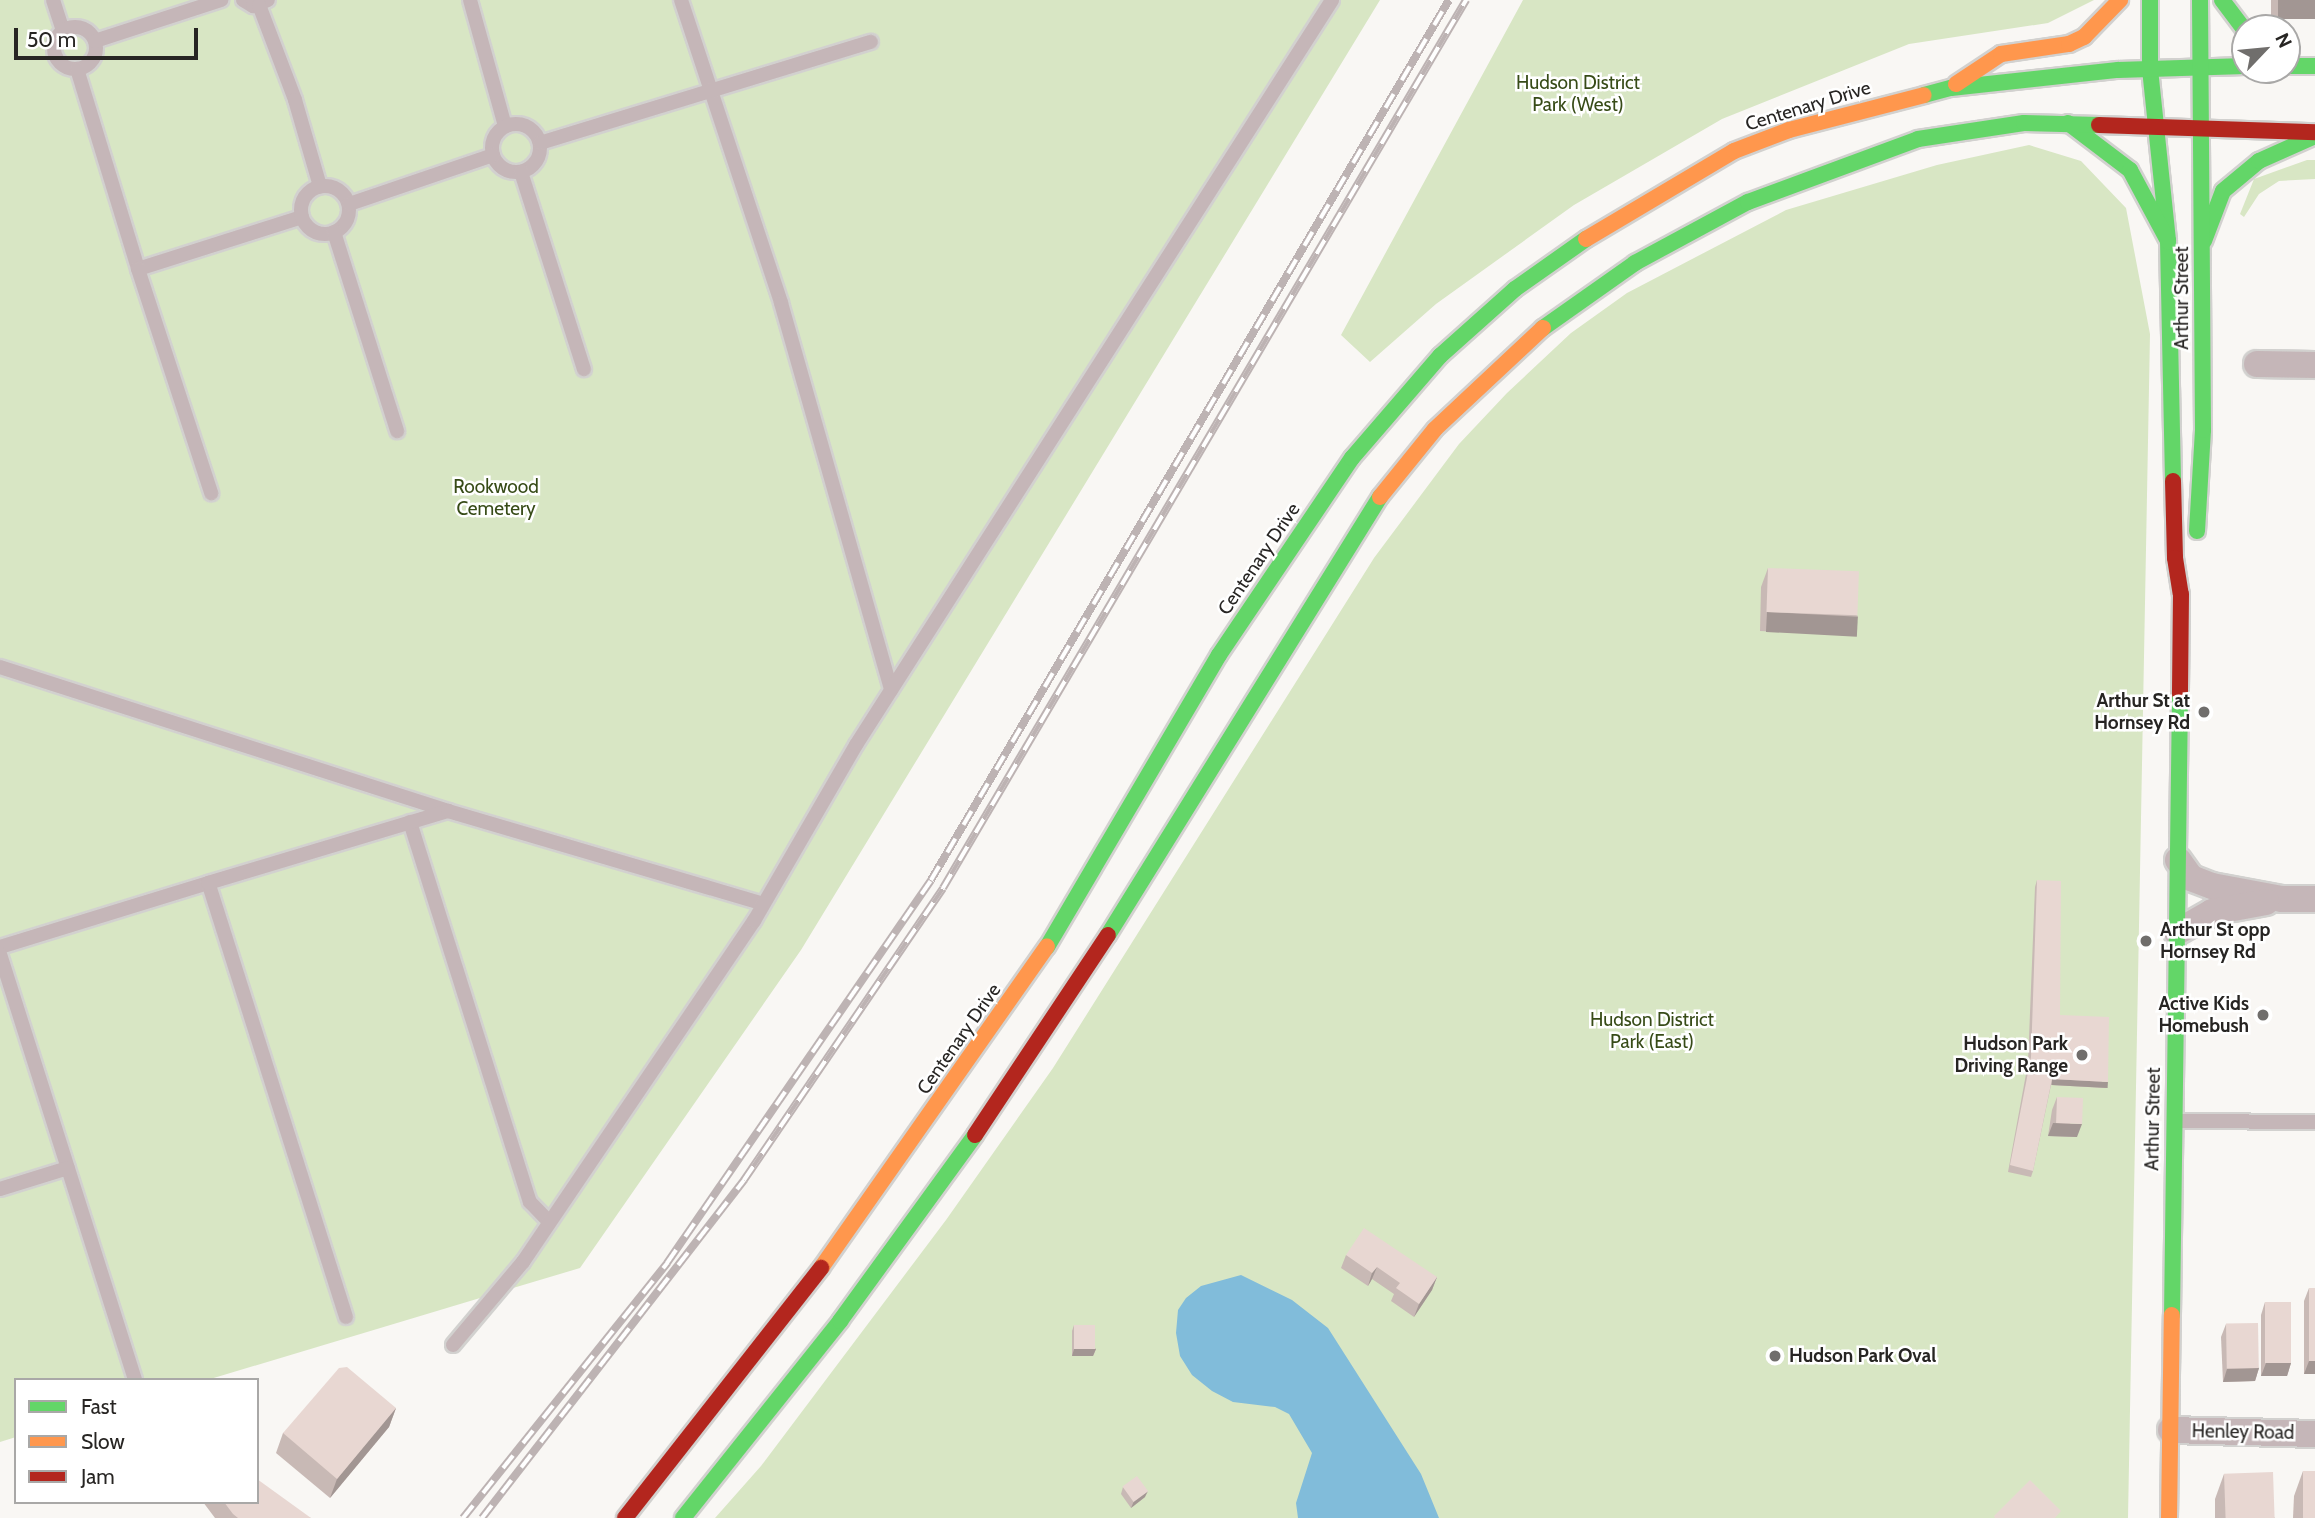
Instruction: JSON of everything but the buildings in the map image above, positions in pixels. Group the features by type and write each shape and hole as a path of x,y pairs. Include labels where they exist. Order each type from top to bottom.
{"main road":[{"path":"1951,88 2001,54 2069,44 2099,25 2120,0"},
{"name":"Arthur Street","path":"2150,0 2150,69 2168,240 2175,558 2181,594 2169,1518"},
{"name":"Arthur Street","path":"2181,594 2196,552 2204,241 2200,0"},
{"name":"Centenary Drive","path":"625,1518 752,1361 900,1162 1037,964 1219,655 1352,458 1440,356 1515,289 1609,223 1734,151 1789,130 1951,88 2150,69 2231,66"},
{"path":"683,1518 840,1321 967,1146 1096,953 1330,571 1384,493 1444,419 1561,313 1635,263 1748,202 1918,139 1978,128 2068,122 2315,134"},
{"path":"2068,122 2130,170 2168,240"},
{"path":"2204,241 2223,191 2259,161 2315,134"}],"street":[{"path":"2257,364 2315,365"},
{"path":"2178,860 2191,878 2212,886 2282,899 2315,899"},
{"path":"2177,932 2212,912 2282,899"},
{"name":"Henley Road","path":"2171,1430 2315,1434"}],"lane":[{"path":"53,0 63,31"},
{"path":"95,41 221,0"},
{"path":"243,0 263,3 320,186"},
{"path":"470,0 505,126"},
{"path":"681,0 781,303 891,690"},
{"path":"453,1345 549,1222 763,904 891,690 1332,0"},
{"path":"78,27 95,41 91,62 77,69 62,65 55,56 55,42 63,31 78,27"},
{"path":"540,143 710,93 871,41"},
{"path":"77,69 138,269 211,493"},
{"path":"524,125 540,143 538,160 521,172 499,166 493,155 494,138 505,126 524,125"},
{"path":"349,204 493,155"},
{"path":"521,172 584,369"},
{"path":"320,186 335,188 349,204 348,219 334,232 316,232 302,217 306,194 320,186"},
{"path":"138,269 302,217"},
{"path":"334,232 397,431"},
{"path":"0,667 449,811 763,904"},
{"path":"0,947 449,811"},
{"path":"410,822 530,1202 549,1222"},
{"path":"208,883 346,1317"},
{"path":"0,954 134,1378"},
{"path":"2174,1121 2315,1122"},
{"path":"0,1189 68,1168"}],"green space":[{"name":"Rookwood Cemetery","path":"0,0 1380,0 801,950 580,1268 214,1378 14,1378 14,1438 0,1442"},
{"name":"Hudson District Park (West)","path":"1523,0 2094,0 2048,23 1909,44 1722,119 1574,205 1436,304 1370,362 1341,335"},
{"name":"Hudson District Park (East)","path":"2029,145 2081,161 2126,208 2150,334 2128,1518 715,1518 761,1466 946,1220 1053,1068 1374,558 1459,444 1507,393 1571,333 1627,293 1786,210 1937,165"},
{"path":"2307,160 2315,160 2315,179 2279,181 2259,194 2244,217 2240,214 2254,179"}],"water":[{"path":"1241,1275 1292,1300 1328,1328 1421,1474 1439,1518 1298,1518 1296,1503 1312,1453 1289,1414 1275,1407 1233,1402 1212,1391 1192,1375 1180,1356 1176,1333 1178,1310 1186,1298 1201,1286"}],"railway":[{"path":"463,1518 667,1263 931,880 1449,0"},
{"path":"482,1518 744,1180 943,888 1466,0"}],"traffic: fast":[{"path":"2150,0 2150,69 2168,241 2173,481"},
{"path":"2197,531 2203,430 2200,0"},
{"path":"2222,0 2232,14"},
{"path":"1924,95 1951,88 2118,70 2231,66"},
{"path":"2301,66 2315,66"},
{"path":"1543,328 1635,263 1748,202 1918,139 2024,123 2099,125"},
{"path":"2068,123 2130,170 2168,241"},
{"path":"2204,241 2223,191 2259,161 2315,136"},
{"path":"1047,947 1219,655 1352,458 1440,356 1515,289 1586,239"},
{"path":"1108,935 1380,497"},
{"path":"2172,1315 2180,694"},
{"path":"683,1518 840,1321 975,1135"}],"traffic: slow":[{"path":"1956,84 2001,54 2069,44 2084,37 2120,0"},
{"path":"1586,239 1734,151 1789,130 1924,95"},
{"path":"1380,497 1435,429 1543,328"},
{"path":"821,1268 1047,947"},
{"path":"2169,1518 2172,1315"}],"traffic: jam":[{"path":"2099,125 2315,132"},
{"path":"2173,481 2175,558 2181,594 2180,694"},
{"path":"975,1135 1108,935"},
{"path":"625,1518 821,1268"}],"place":[{"name":"Arthur St at Hornsey Rd","path":"2204,712"},
{"name":"Arthur St opp Hornsey Rd","path":"2146,941"},
{"name":"Active Kids Homebush","path":"2263,1015"},
{"name":"Hudson Park Driving Range","path":"2082,1055"},
{"name":"Hudson Park Oval","path":"1775,1356"}]}
